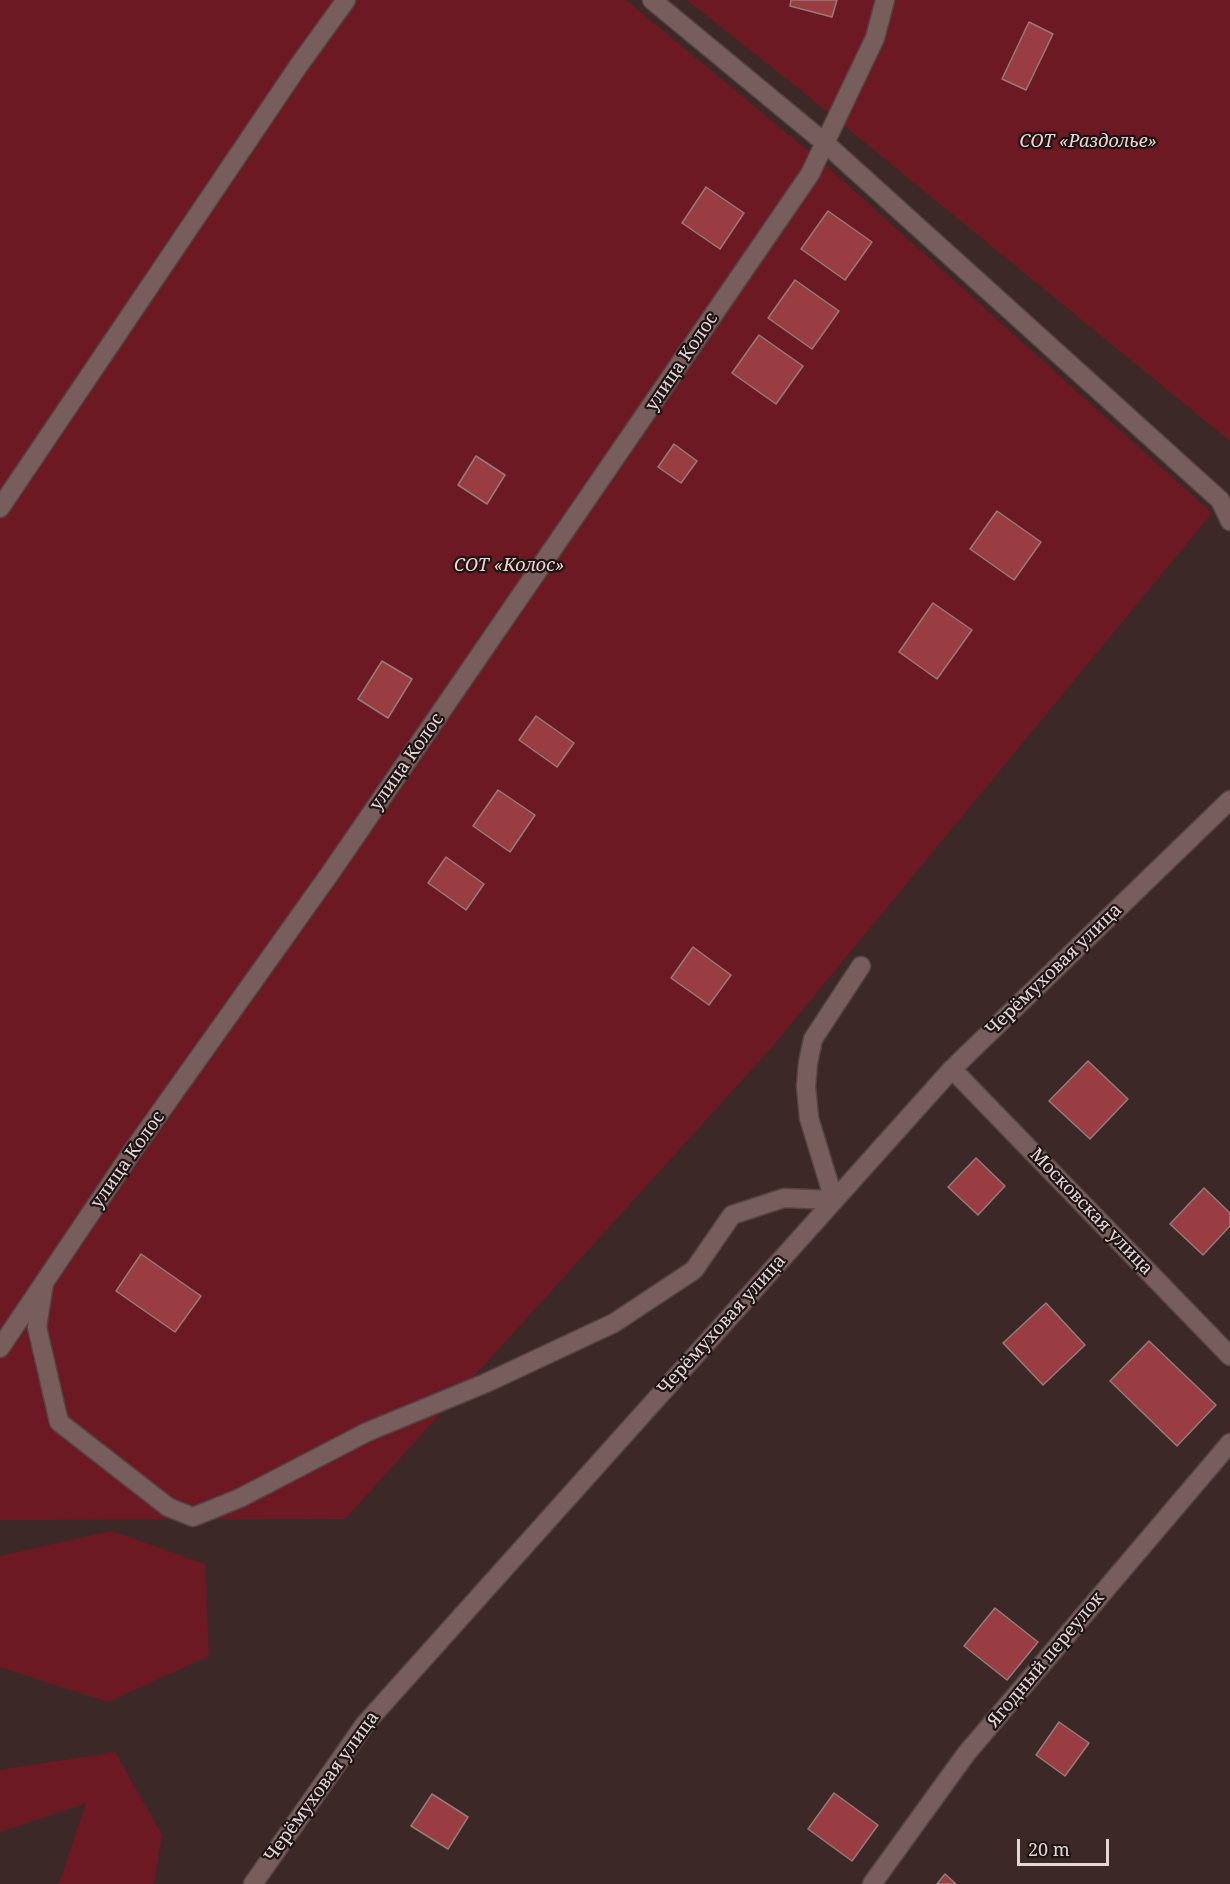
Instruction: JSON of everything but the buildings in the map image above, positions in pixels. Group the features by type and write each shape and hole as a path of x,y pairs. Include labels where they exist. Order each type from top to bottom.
{"street":[{"path":"0,508 292,75 346,0"},
{"path":"652,0 825,143 1220,500 1230,521"},
{"name":"улица Колос","path":"0,1348 136,1146 332,872 810,174 875,38 885,0"},
{"name":"Черёмуховая улица","path":"253,1884 365,1724 952,1069 1230,800"},
{"path":"44,1283 37,1327 59,1422 168,1507 193,1517 240,1498 367,1432 486,1383 615,1323 694,1270 732,1215 784,1198 834,1200 809,1118 806,1086 808,1063 813,1039 861,966"},
{"name":"Московская улица","path":"952,1069 1230,1356"},
{"name":"Ягодный переулок","path":"872,1884 966,1754 1230,1443"}],"green space":[{"name":"СОТ «Колос»","path":"0,0 626,0 830,169 1212,513 772,1047 345,1519 0,1520"},
{"name":"СОТ «Раздолье»","path":"687,0 1230,0 1230,441 803,92"},
{"path":"112,1531 205,1564 209,1656 108,1702 0,1667 0,1556"},
{"path":"115,1752 162,1835 154,1884 57,1884 60,1881 86,1803 0,1832 0,1770"}]}
